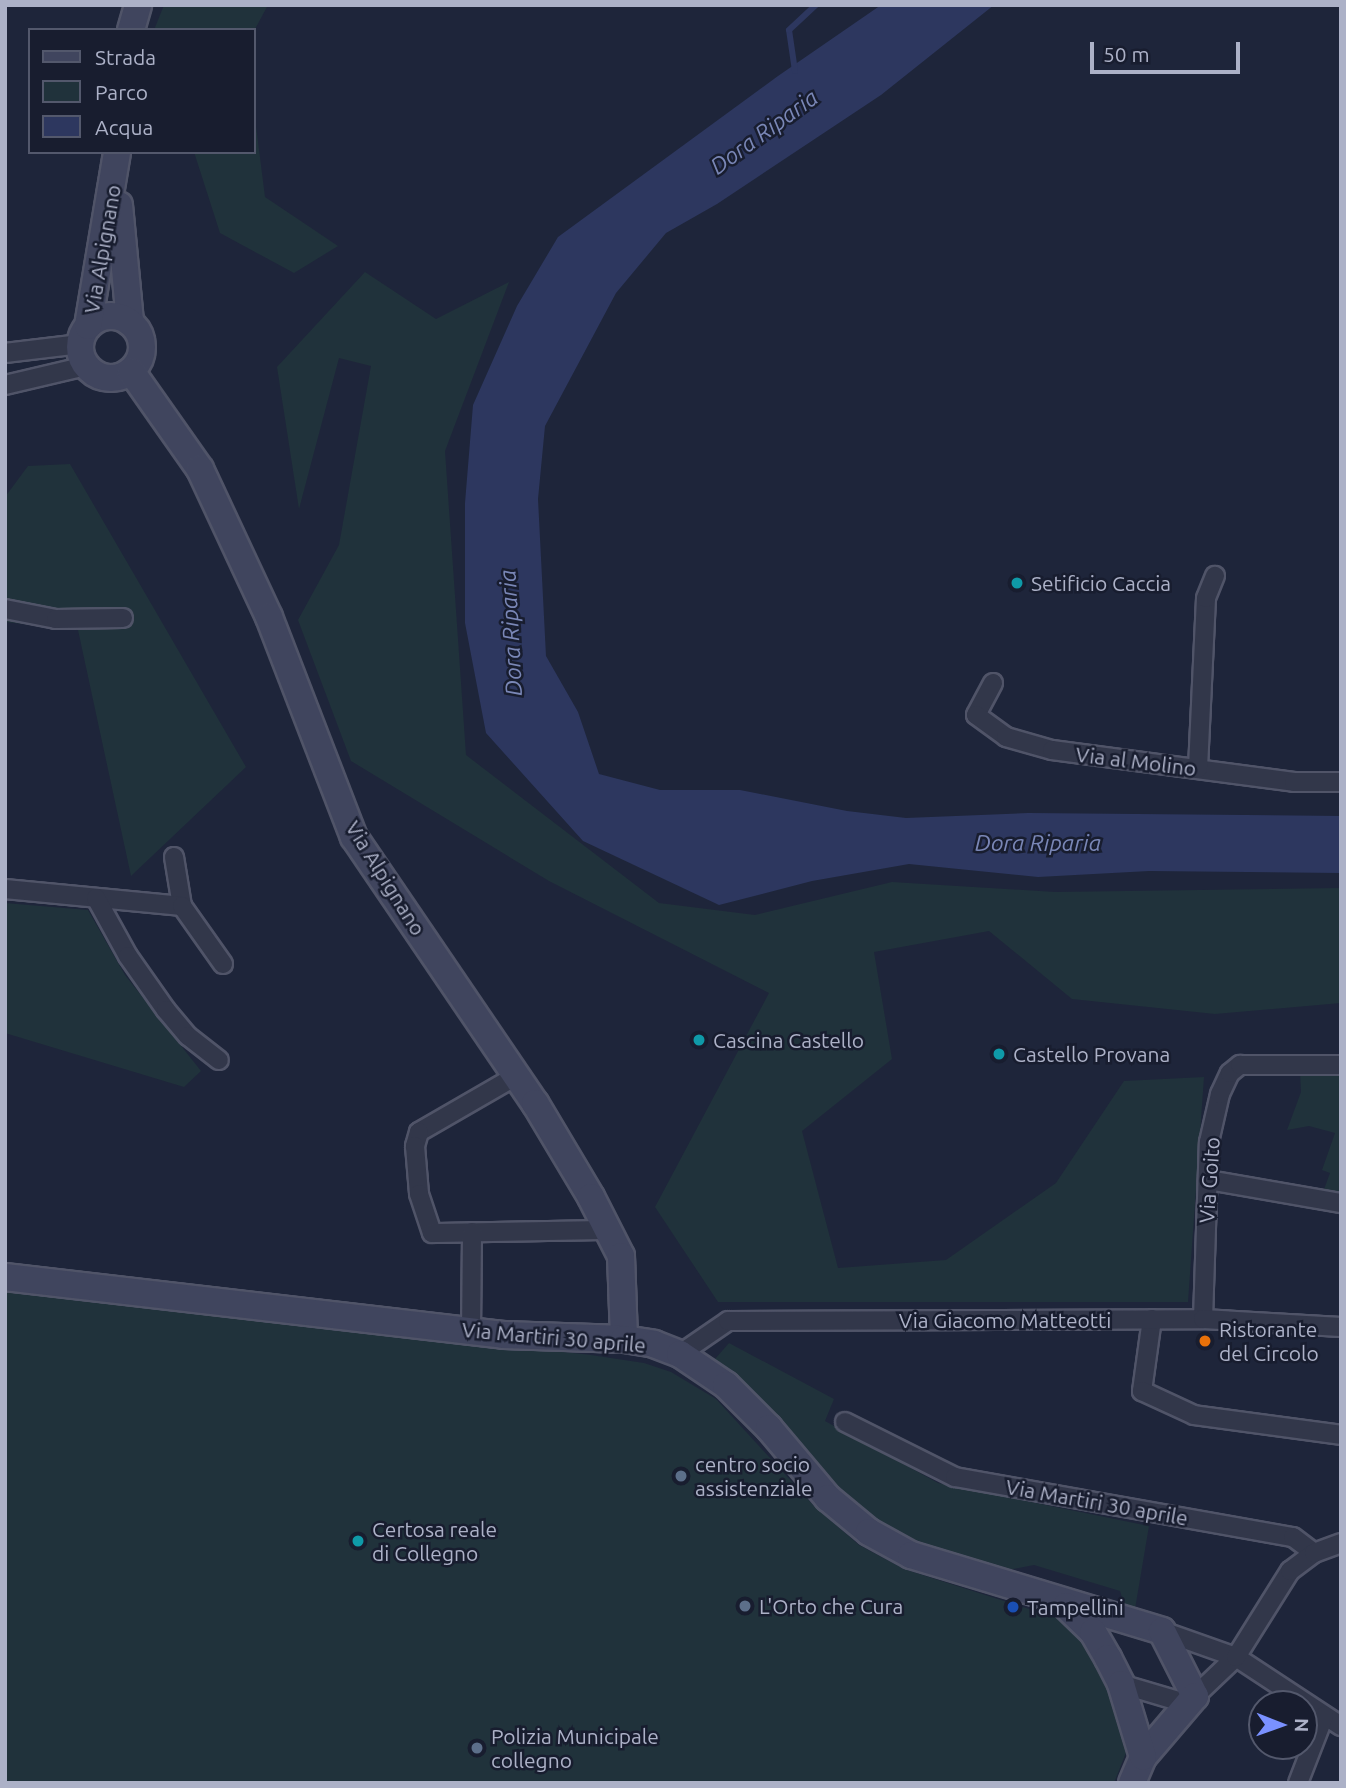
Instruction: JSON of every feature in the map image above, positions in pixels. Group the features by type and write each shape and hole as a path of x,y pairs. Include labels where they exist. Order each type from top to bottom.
{"street":[{"path":"132,28 138,5"},
{"name":"Via Alpignano","path":"117,163 130,322"},
{"name":"Via Alpignano","path":"85,345 117,163"},
{"path":"5,384 38,378 85,345 100,318 110,316 130,322 142,345 138,362 131,371 111,378 96,374 85,345"},
{"path":"5,353 85,345"},
{"name":"Via Alpignano","path":"131,371 200,469 269,617 355,837 516,1076 591,1197 608,1230 621,1256 624,1339"},
{"path":"5,376 38,378"},
{"path":"1198,768 1206,598 1215,576"},
{"path":"5,609 56,619 123,618"},
{"name":"Via al Molino","path":"993,683 976,715 1006,737 1052,750 1294,782 1341,782"},
{"path":"174,857 182,906 223,964"},
{"path":"5,889 182,906"},
{"path":"96,898 128,956 166,1010 188,1036 219,1060"},
{"name":"Via Goito","path":"1203,1319 1209,1142 1220,1094 1230,1073 1240,1065 1341,1065"},
{"path":"516,1076 419,1132 415,1146 419,1194 432,1233 608,1230"},
{"path":"1208,1180 1341,1203"},
{"path":"471,1331 472,1232"},
{"name":"Via Martiri 30 aprile","path":"5,1276 471,1331 624,1339 654,1344 680,1354 726,1385 769,1427 828,1498 869,1532 911,1555 1162,1631 1236,1657 1341,1726"},
{"name":"Via Giacomo Matteotti","path":"680,1354 728,1321 1203,1319 1341,1327"},
{"path":"1152,1320 1142,1391 1194,1415 1341,1435"},
{"name":"Via Martiri 30 aprile","path":"845,1422 955,1477 1293,1537 1314,1553"},
{"path":"1132,1783 1143,1757 1191,1700 1236,1657 1290,1571 1314,1553 1341,1543"},
{"name":"Via Martiri 30 aprile","path":"1060,1602 1093,1632 1121,1684 1143,1757"},
{"path":"1162,1631 1191,1700"},
{"path":"1121,1684 1191,1700"},
{"path":"1298,1783 1324,1716"}],"green space":[{"path":"164,5 268,5 256,28 155,28"},
{"path":"256,126 265,197 338,246 294,273 220,233 195,154 256,154"},
{"path":"365,272 436,319 509,282 445,451 466,755 659,903 755,915 892,882 1055,892 1341,888 1341,1003 1215,1014 1072,999 989,931 874,952 892,1059 802,1131 838,1268 946,1260 1056,1183 1124,1081 1204,1077 1188,1302 718,1302 655,1207 769,993 549,881 351,761 298,620 339,545 371,366 339,358 299,509 277,367"},
{"path":"70,464 246,767 131,876 78,630 5,622 5,497 28,466"},
{"path":"5,903 88,910 125,975 201,1071 184,1087 5,1033"},
{"path":"1300,1071 1341,1073 1341,1194 1323,1192 1330,1173 1322,1170 1335,1133 1309,1126 1287,1130 1301,1092"},
{"path":"5,1289 591,1355 644,1363 671,1372 716,1399 814,1506 859,1545 904,1569 1070,1622 1111,1686 1129,1745 1114,1783 5,1783"},
{"path":"729,1343 834,1399 825,1421 938,1483 1149,1526 1135,1609 1125,1607 1120,1591 1034,1565 998,1572 877,1522 833,1484 788,1428 715,1359"}],"water":[{"name":"Dora Riparia","path":"881,5 994,5 881,95 717,204 666,233 616,293 545,426 538,499 546,656 578,712 599,774 660,790 740,790 847,811 906,818 1028,813 1341,816 1341,873 1149,871 1038,877 909,864 812,881 719,905 583,841 486,733 465,623 465,503 473,405 517,306 558,237 778,76"}],"waterway":[{"path":"795,71 789,30 816,5"}],"place":[{"name":"Setificio Caccia","path":"1017,583"},
{"name":"Cascina Castello","path":"699,1040"},
{"name":"Castello Provana","path":"999,1054"},
{"name":"Ristorante del Circolo","path":"1205,1341"},
{"name":"centro socio assistenziale","path":"681,1476"},
{"name":"Certosa reale di Collegno","path":"358,1541"},
{"name":"L'Orto che Cura","path":"745,1606"},
{"name":"Tampellini","path":"1013,1607"},
{"name":"Polizia Municipale collegno","path":"477,1748"}]}
